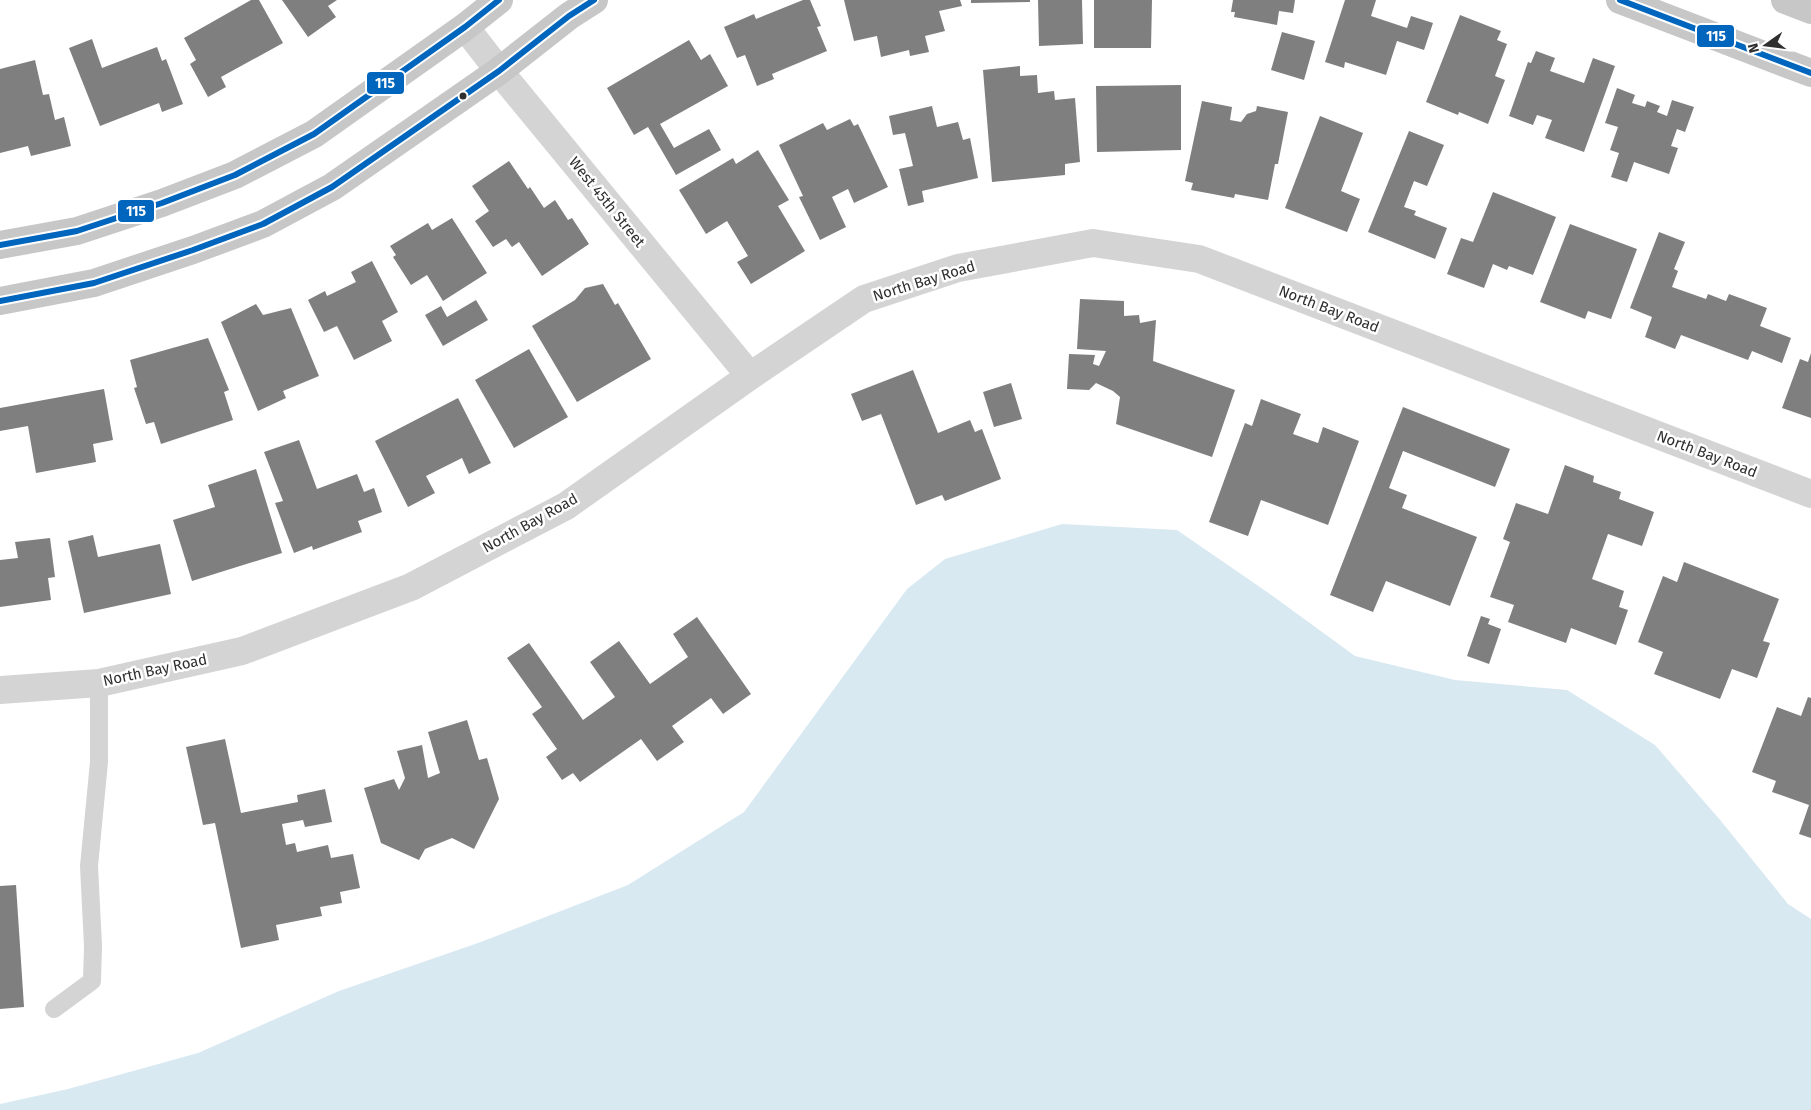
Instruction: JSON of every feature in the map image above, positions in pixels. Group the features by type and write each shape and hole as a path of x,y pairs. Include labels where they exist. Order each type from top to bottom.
{"main road":[{"path":"0,245 77,231 162,203 235,175 314,134 465,26 498,0"},
{"path":"0,301 94,282 193,250 263,224 332,187 499,71 569,16 594,0"},
{"path":"1620,0 1811,73"},
{"path":"1785,0 1811,10"}],"street":[{"name":"West 45th Street","path":"465,26 499,71 750,376"},
{"name":"North Bay Road","path":"0,690 99,683 242,651 411,587 566,506 750,376 864,299 958,268 1093,243 1199,259 1811,494"}],"lane":[{"path":"54,1009 92,982 89,866 99,762 99,683"}],"shaded area":[{"path":"1062,524 1177,530 1355,656 1455,680 1567,690 1655,745 1721,821 1788,904 1811,919 1811,1110 0,1110 0,1104 68,1089 198,1053 339,991 478,943 628,885 744,812 907,589 945,559"}],"building":[{"path":"251,0 259,0 283,43 221,77 226,87 208,97 190,64 196,60 184,38"},
{"path":"282,0 337,0 328,6 336,17 308,37"},
{"path":"803,0 810,0 821,26 817,27 827,51 772,74 774,79 757,86 745,55 737,58 724,27 754,14 756,19"},
{"path":"844,0 960,0 962,6 939,11 945,31 925,36 929,52 910,56 909,50 881,57 877,36 854,41"},
{"path":"971,0 1030,0 1030,2 971,3"},
{"path":"1038,0 1082,0 1083,44 1039,46"},
{"path":"1094,0 1152,0 1151,48 1094,48"},
{"path":"1233,0 1295,0 1293,13 1279,11 1277,25 1234,17 1235,12 1231,12"},
{"path":"1345,0 1376,0 1371,16 1407,28 1411,16 1433,23 1424,50 1397,41 1386,75 1345,62 1344,68 1325,62"},
{"path":"1460,15 1501,31 1497,40 1507,44 1495,76 1505,80 1488,124 1459,112 1458,115 1426,102"},
{"path":"1282,32 1315,41 1304,80 1271,70"},
{"path":"92,39 102,68 157,47 162,61 166,59 183,104 162,112 159,103 100,126 69,48"},
{"path":"689,40 701,60 710,54 728,86 660,124 674,148 709,129 721,150 676,175 648,127 634,135 607,88"},
{"path":"1536,51 1555,58 1550,71 1584,83 1593,58 1615,66 1584,152 1545,138 1552,120 1537,115 1533,125 1509,116 1528,62 1531,63"},
{"path":"35,60 43,95 49,94 55,120 64,117 71,146 31,156 28,146 0,153 0,69"},
{"path":"1020,66 1020,76 1037,75 1038,93 1054,91 1055,100 1075,98 1080,162 1065,164 1065,175 992,182 983,70"},
{"path":"1181,85 1181,150 1097,152 1096,86"},
{"path":"1617,88 1635,95 1632,103 1645,107 1647,101 1660,106 1657,112 1667,116 1672,100 1694,107 1685,132 1677,129 1671,146 1678,148 1669,174 1634,162 1627,182 1611,177 1619,153 1610,150 1618,127 1605,123"},
{"path":"1202,101 1232,107 1230,120 1241,122 1247,114 1256,111 1257,106 1288,112 1278,164 1275,164 1268,200 1235,194 1234,198 1191,190 1193,183 1185,181"},
{"path":"932,106 937,127 958,122 963,140 970,138 978,178 922,191 924,202 908,206 899,169 913,166 905,133 893,135 889,116"},
{"path":"1320,116 1363,133 1341,191 1360,199 1347,232 1285,208"},
{"path":"850,119 854,126 858,124 888,187 854,203 848,189 832,197 846,227 820,240 799,197 803,196 779,145 823,123 827,130"},
{"path":"1409,131 1444,145 1427,186 1414,181 1404,207 1416,211 1414,215 1447,228 1435,259 1368,232"},
{"path":"758,150 789,200 778,206 805,251 751,284 737,262 748,256 727,221 706,234 679,190 733,158 736,164"},
{"path":"509,161 544,208 555,200 568,220 572,218 589,244 542,276 519,242 512,247 506,239 493,247 475,221 489,211 472,186"},
{"path":"1493,192 1556,217 1533,275 1509,266 1507,270 1493,264 1484,288 1447,274 1461,238 1473,242"},
{"path":"452,218 487,273 443,301 427,275 411,285 393,257 396,255 390,246 428,223 432,230"},
{"path":"1570,224 1637,249 1611,319 1588,311 1585,319 1540,302"},
{"path":"1659,232 1685,242 1674,269 1678,271 1672,287 1706,299 1708,294 1726,301 1729,294 1767,308 1760,326 1791,338 1782,363 1752,351 1748,360 1681,335 1675,349 1645,337 1652,317 1630,308"},
{"path":"372,261 398,312 382,321 392,341 354,360 337,326 324,332 308,300 325,291 327,296 356,282 351,272"},
{"path":"603,284 615,305 618,303 651,359 577,402 532,326 575,300 585,288"},
{"path":"1080,299 1124,301 1124,316 1139,315 1140,323 1156,320 1153,361 1235,390 1212,457 1116,424 1120,397 1113,391 1096,383 1089,390 1067,389 1069,354 1095,355 1093,364 1099,366 1106,351 1077,349"},
{"path":"476,300 488,320 443,346 425,315 441,306 447,317"},
{"path":"256,304 263,315 291,308 319,376 283,391 286,398 258,411 221,322"},
{"path":"208,338 229,390 224,392 233,420 161,444 154,422 146,424 134,388 137,387 130,360"},
{"path":"529,349 568,417 514,448 475,380"},
{"path":"1811,353 1811,418 1782,408 1800,359 1808,362"},
{"path":"913,370 938,433 970,420 975,432 982,429 1001,479 945,501 942,495 916,505 881,414 862,421 851,394"},
{"path":"1011,383 1022,419 994,427 983,392"},
{"path":"104,389 113,440 93,444 96,462 36,473 28,426 0,431 0,408"},
{"path":"458,398 491,463 469,474 462,458 426,476 435,493 408,507 375,441"},
{"path":"1261,399 1301,414 1293,434 1318,443 1323,427 1359,441 1328,525 1261,500 1248,536 1209,522 1245,423 1252,426"},
{"path":"1403,407 1510,449 1495,487 1403,451 1389,488 1407,495 1402,508 1477,537 1450,606 1386,581 1373,612 1330,595"},
{"path":"299,440 317,489 357,474 364,492 374,488 382,512 358,521 362,532 313,550 312,546 294,553 275,503 283,501 264,452"},
{"path":"1565,465 1594,476 1593,482 1621,492 1619,499 1654,512 1642,546 1608,534 1592,579 1624,591 1619,607 1628,610 1616,645 1571,628 1566,643 1508,622 1514,605 1490,597 1510,542 1503,539 1516,503 1548,514"},
{"path":"256,469 282,553 192,581 173,520 215,507 208,485"},
{"path":"93,535 98,557 160,544 171,594 84,613 68,541"},
{"path":"50,538 55,577 48,578 51,600 0,607 0,560 18,558 15,542"},
{"path":"1684,562 1779,599 1763,641 1770,643 1757,678 1732,669 1720,699 1654,674 1663,652 1638,642 1663,576 1677,582"},
{"path":"1481,616 1490,619 1488,624 1501,629 1489,664 1467,656"},
{"path":"697,617 751,694 723,714 711,698 672,726 684,742 657,761 641,739 580,782 573,773 562,780 546,757 557,749 532,714 542,707 507,658 529,643 583,720 615,697 590,662 619,641 650,684 688,657 673,634"},
{"path":"1808,697 1811,698 1811,838 1799,834 1809,805 1772,792 1776,781 1752,772 1777,707 1801,716"},
{"path":"467,720 479,760 487,758 499,799 474,849 452,838 425,849 419,860 381,843 364,788 394,779 399,790 405,778 397,751 422,745 428,778 440,773 428,732"},
{"path":"225,739 241,813 298,802 297,795 325,789 332,822 305,827 303,820 282,824 286,845 295,843 297,852 328,845 331,858 353,854 360,888 340,892 342,903 320,907 322,916 276,925 279,940 241,948 215,823 203,825 186,747"},
{"path":"16,885 24,1007 0,1009 0,886"}],"transit line":[{"name":"115","path":"0,245 77,231 162,203 235,175 314,134 465,27 499,0"},
{"name":"115","path":"0,301 94,283 263,224 332,187 499,71 569,16 594,0"},
{"name":"115","path":"1620,0 1811,73"}]}
